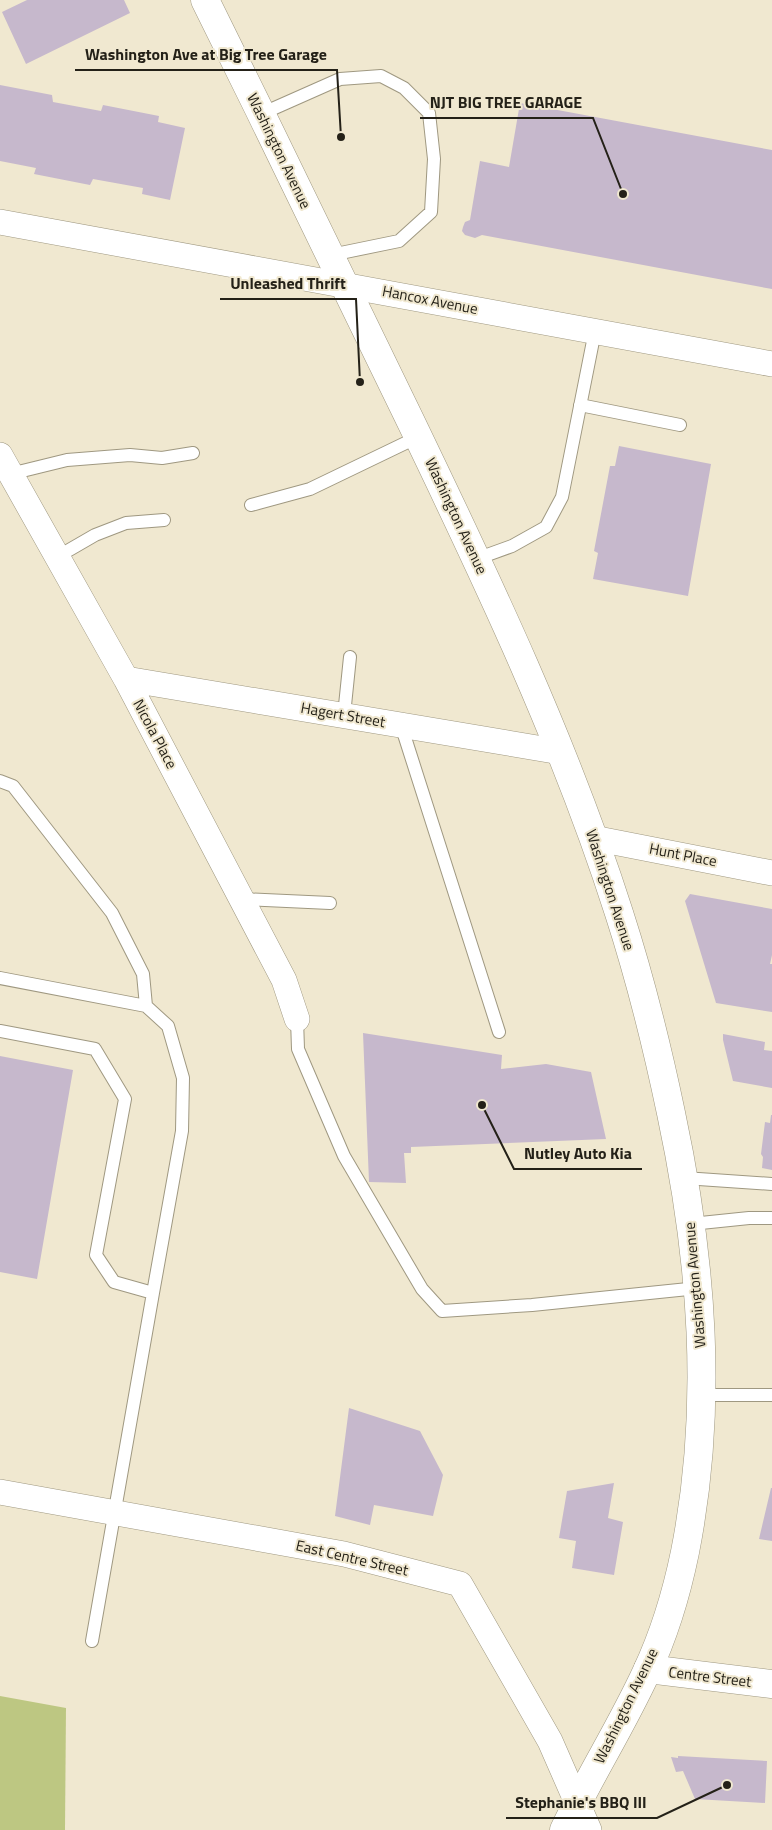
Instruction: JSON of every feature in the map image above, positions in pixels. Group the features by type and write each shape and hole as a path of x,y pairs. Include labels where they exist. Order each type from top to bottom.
{"main road":[{"name":"Washington Avenue","path":"205,0 345,284 476,559 518,649 561,752 620,915 642,990 662,1071 684,1178 698,1288 702,1395 697,1474 684,1555 669,1612 648,1669 564,1830"},
{"name":"Centre Street","path":"648,1669 772,1684"}],"street":[{"name":"Hancox Avenue","path":"0,222 772,364"},
{"name":"Nicola Place","path":"5,464 126,679 284,980 297,1019"},
{"name":"Hagert Street","path":"126,679 561,752"},
{"name":"Hunt Place","path":"593,838 772,873"},
{"name":"East Centre Street","path":"0,1492 344,1554 460,1584 550,1741 589,1830"}],"lane":[{"path":"261,114 340,79 381,76 404,88 429,113 434,158 431,212 399,241 330,256"},
{"path":"476,559 512,546 546,527 562,497 595,331"},
{"path":"580,405 680,425"},
{"path":"251,505 310,489 418,437"},
{"path":"5,464 130,455 162,458 193,454"},
{"path":"57,557 95,535 126,523 164,520"},
{"path":"344,715 350,658"},
{"path":"401,725 499,1032"},
{"path":"0,781 13,786 112,913 143,974 146,1006"},
{"path":"241,899 330,903"},
{"path":"0,978 146,1006 168,1026 183,1078 182,1131 92,1641"},
{"path":"297,1019 298,1049 344,1156 422,1289 442,1311 532,1305 698,1288"},
{"path":"0,1032 95,1049 125,1099 96,1255 114,1282 153,1293"},
{"path":"684,1178 772,1184"},
{"path":"691,1224 749,1218 772,1218"},
{"path":"702,1395 772,1395"}],"green space":[{"path":"0,1696 66,1708 65,1830 0,1830"}],"building":[{"path":"27,0 124,0 130,13 26,64 2,12"},
{"path":"0,85 52,95 53,102 101,111 103,105 159,116 158,122 185,128 170,200 142,194 143,188 93,179 90,185 34,174 36,168 0,161"},
{"path":"520,103 772,150 772,289 482,235 475,238 465,235 462,231 465,222 470,220 480,161 509,167"},
{"path":"619,446 711,464 688,596 593,579 598,553 594,551 610,466 615,466"},
{"path":"690,894 772,909 772,955 770,964 772,964 772,1012 716,1003 685,901"},
{"path":"363,1033 502,1055 501,1069 546,1064 591,1072 606,1139 411,1147 411,1153 404,1153 406,1183 369,1182"},
{"path":"723,1034 765,1042 764,1050 772,1051 772,1088 733,1081"},
{"path":"0,1056 73,1070 37,1279 0,1272"},
{"path":"771,1115 772,1170 762,1168 763,1157 761,1154 765,1122 770,1123"},
{"path":"349,1408 420,1431 443,1475 433,1516 374,1505 370,1525 335,1516"},
{"path":"614,1483 608,1518 623,1522 614,1575 572,1568 576,1541 559,1538 567,1491"},
{"path":"772,1488 772,1541 759,1539"},
{"path":"678,1756 767,1761 765,1803 695,1799 683,1771 676,1772 671,1757 678,1758"}],"place":[{"name":"Washington Ave at Big Tree Garage","path":"341,137"},
{"name":"NJT BIG TREE GARAGE","path":"623,194"},
{"name":"Unleashed Thrift","path":"360,382"},
{"name":"Nutley Auto Kia","path":"482,1105"},
{"name":"Stephanie's BBQ III","path":"727,1785"}]}
